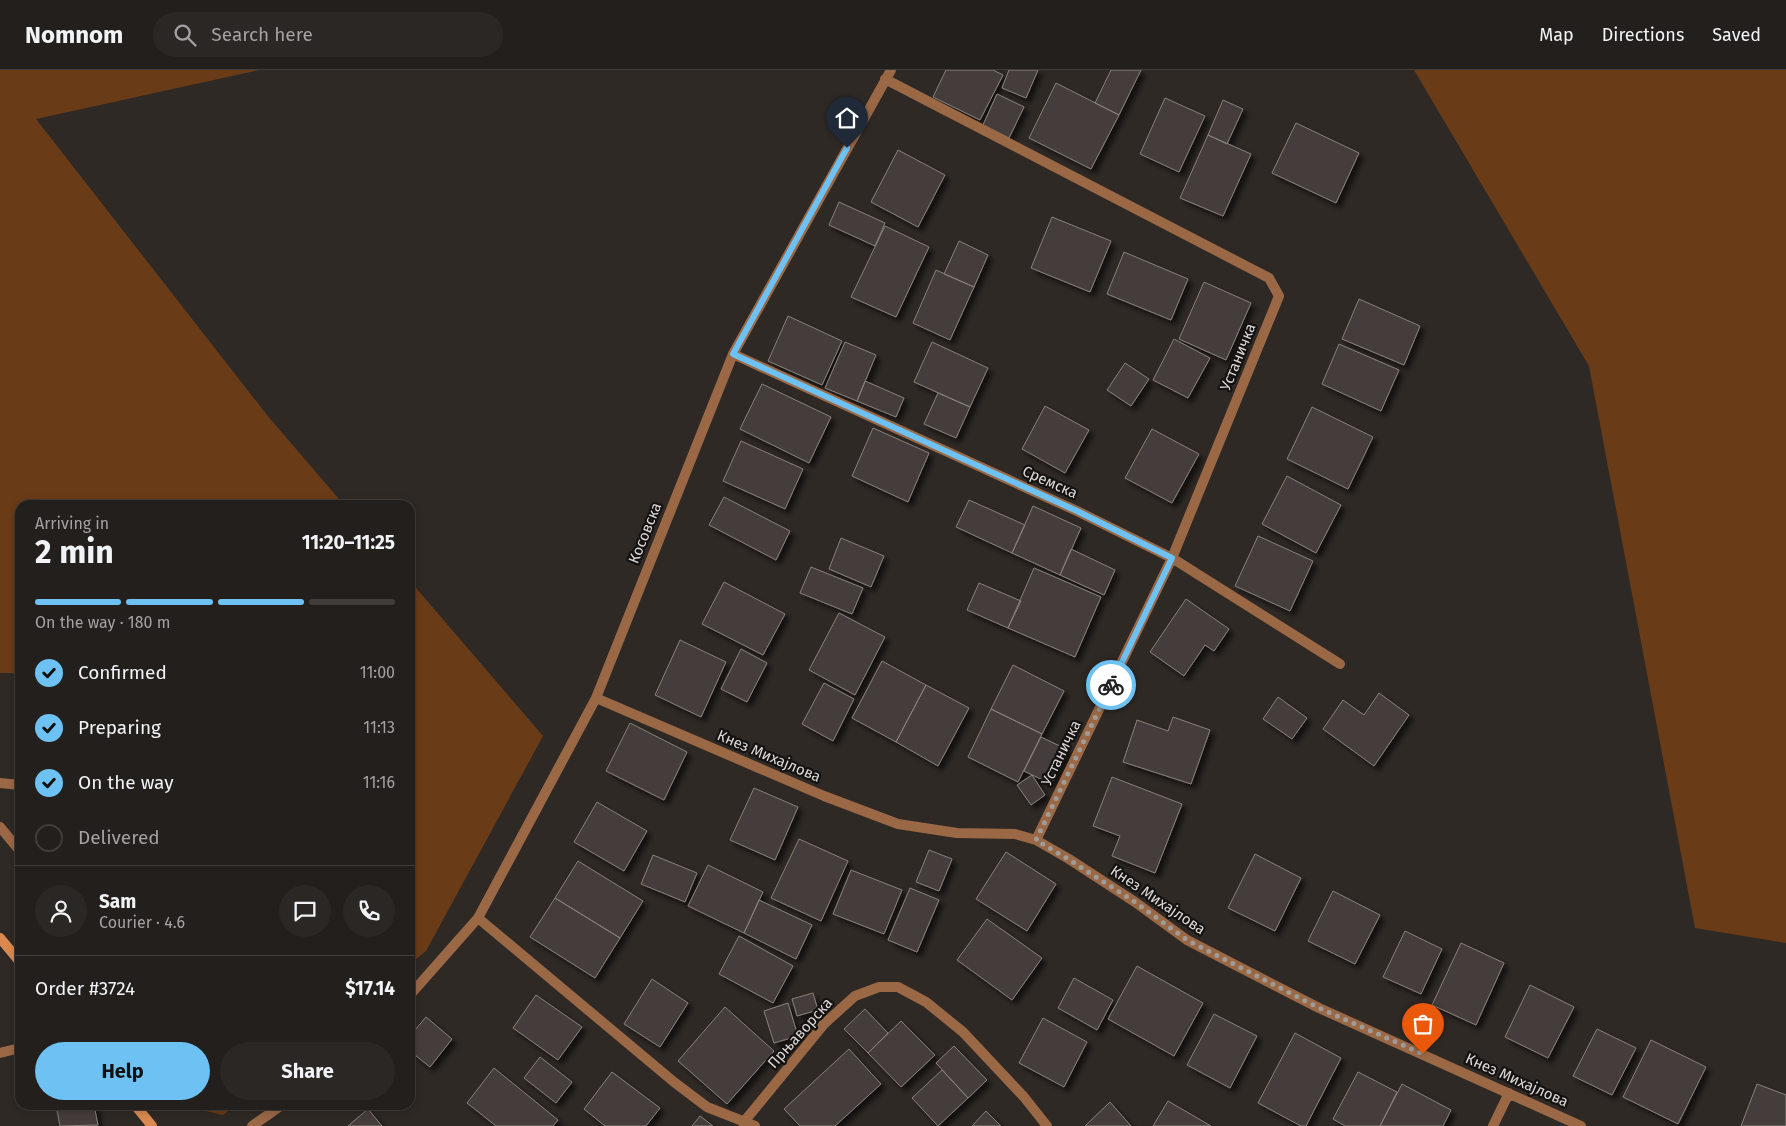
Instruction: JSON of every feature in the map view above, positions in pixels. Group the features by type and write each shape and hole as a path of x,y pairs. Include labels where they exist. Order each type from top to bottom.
{"street":[{"name":"Косовска","path":"415,989 478,918 596,698 733,354 891,70"},
{"name":"Устаничка","path":"885,79 1269,278 1279,296 1172,558 1036,840"},
{"name":"Сремска","path":"733,354 1077,511 1172,558 1340,664"},
{"name":"Кнез Михајлова","path":"596,698 824,796 898,824 958,833 1015,834 1036,840 1135,902 1187,940 1319,1008 1581,1126"},
{"path":"0,783 15,784"},
{"path":"0,827 15,845"},
{"path":"478,918 674,1082 707,1107 755,1126"},
{"path":"0,938 15,956"},
{"name":"Прњаворска","path":"743,1122 824,1024 855,996 879,987 898,987 926,1002 963,1032 1024,1097 1047,1126"},
{"path":"0,1052 15,1049"},
{"path":"1493,1126 1509,1093"},
{"path":"140,1110 152,1126"},
{"path":"252,1126 275,1110"}],"shaded area":[{"path":"0,70 259,70 36,119 267,415 340,500 15,500 15,673 0,673"},
{"path":"1414,70 1786,70 1786,943 1695,928 1589,366"},
{"path":"415,587 543,736 426,951 415,960"},
{"path":"202,1110 230,1110 223,1115"}],"building":[{"path":"946,70 993,70 1003,75 980,120 933,97"},
{"path":"1009,70 1038,70 1026,98 1002,88"},
{"path":"1111,70 1141,70 1119,115 1095,103"},
{"path":"1056,83 1119,115 1091,169 1029,138"},
{"path":"997,94 1024,107 1009,138 983,125"},
{"path":"1165,98 1205,116 1179,172 1140,154"},
{"path":"1223,100 1243,109 1227,144 1208,135"},
{"path":"1296,123 1359,153 1336,203 1272,173"},
{"path":"1208,135 1251,154 1223,216 1180,198"},
{"path":"898,150 945,175 918,227 871,202"},
{"path":"839,202 885,223 875,246 829,225"},
{"path":"1052,217 1111,241 1090,292 1031,268"},
{"path":"885,226 929,247 896,317 851,297"},
{"path":"959,241 988,255 974,287 944,274"},
{"path":"1124,252 1188,279 1171,320 1107,294"},
{"path":"936,270 974,287 950,340 913,323"},
{"path":"1204,282 1251,303 1226,360 1179,339"},
{"path":"1359,299 1420,326 1404,365 1342,339"},
{"path":"788,316 842,341 822,385 768,361"},
{"path":"1174,339 1210,358 1188,398 1153,380"},
{"path":"845,342 876,355 857,401 825,388"},
{"path":"932,342 988,368 970,407 914,382"},
{"path":"1339,344 1399,370 1381,411 1322,384"},
{"path":"1125,363 1149,379 1131,406 1107,390"},
{"path":"865,381 904,398 896,417 857,401"},
{"path":"762,384 831,417 809,463 740,429"},
{"path":"938,393 970,407 956,438 924,424"},
{"path":"1045,406 1089,430 1065,473 1022,449"},
{"path":"1312,407 1373,437 1348,489 1287,459"},
{"path":"873,428 929,453 908,502 852,476"},
{"path":"1152,429 1199,454 1172,503 1125,478"},
{"path":"741,441 803,469 785,509 723,481"},
{"path":"1287,476 1341,505 1316,553 1262,524"},
{"path":"724,497 790,531 776,560 709,525"},
{"path":"969,500 1025,525 1012,553 956,527"},
{"path":"1033,506 1081,528 1060,575 1012,553"},
{"path":"1258,536 1313,561 1290,611 1235,586"},
{"path":"841,538 884,556 871,587 829,569"},
{"path":"1071,549 1115,570 1104,595 1060,575"},
{"path":"811,567 863,588 852,614 800,593"},
{"path":"1034,568 1101,597 1075,657 1008,628"},
{"path":"724,582 785,614 763,655 702,624"},
{"path":"979,583 1021,601 1008,628 967,610"},
{"path":"1186,599 1229,629 1214,651 1205,645 1184,676 1150,652"},
{"path":"839,613 885,637 855,695 809,670"},
{"path":"680,640 726,662 701,717 655,695"},
{"path":"741,649 767,663 747,702 721,689"},
{"path":"882,661 926,685 896,742 852,718"},
{"path":"1013,665 1064,691 1042,734 991,709"},
{"path":"824,683 854,699 833,741 802,724"},
{"path":"926,685 969,708 938,766 896,742"},
{"path":"1379,693 1409,715 1374,766 1323,729 1343,700 1364,715"},
{"path":"1278,697 1307,718 1292,739 1263,719"},
{"path":"991,709 1042,734 1018,782 968,757"},
{"path":"1173,717 1210,730 1191,784 1123,762 1137,720 1168,731"},
{"path":"630,723 687,752 664,800 606,771"},
{"path":"1041,737 1068,750 1051,784 1024,771"},
{"path":"1032,775 1045,795 1031,805 1017,785"},
{"path":"1112,777 1182,804 1155,873 1112,856 1120,836 1093,826"},
{"path":"754,788 798,807 775,860 730,840"},
{"path":"597,802 647,831 624,871 574,842"},
{"path":"799,839 848,861 821,921 771,898"},
{"path":"929,850 952,859 939,891 916,882"},
{"path":"1006,852 1056,884 1027,931 976,899"},
{"path":"1255,854 1301,878 1275,931 1228,908"},
{"path":"653,855 697,873 685,902 641,884"},
{"path":"578,861 643,901 620,938 555,898"},
{"path":"708,865 763,892 744,933 688,906"},
{"path":"851,870 902,890 884,934 833,914"},
{"path":"910,888 939,900 917,952 888,940"},
{"path":"1333,891 1380,915 1355,964 1308,941"},
{"path":"555,898 620,938 595,978 530,937"},
{"path":"759,900 812,925 796,959 744,933"},
{"path":"987,919 1042,958 1012,1000 957,960"},
{"path":"1405,931 1442,949 1421,994 1383,977"},
{"path":"739,936 793,966 773,1003 719,974"},
{"path":"1461,943 1504,963 1476,1025 1432,1005"},
{"path":"1137,966 1203,1003 1174,1056 1108,1019"},
{"path":"1074,978 1113,1000 1097,1030 1058,1008"},
{"path":"652,979 688,1003 660,1047 624,1024"},
{"path":"1530,985 1574,1007 1548,1058 1505,1037"},
{"path":"813,993 818,1010 797,1016 792,999"},
{"path":"536,995 582,1027 558,1060 513,1028"},
{"path":"788,1003 798,1036 774,1043 764,1011"},
{"path":"725,1007 774,1051 727,1104 678,1061"},
{"path":"865,1009 888,1033 868,1053 844,1029"},
{"path":"1214,1014 1257,1036 1230,1088 1187,1065"},
{"path":"426,1017 452,1039 430,1067 415,1055 415,1030"},
{"path":"1043,1018 1087,1042 1064,1087 1019,1063"},
{"path":"901,1021 935,1055 901,1087 868,1053"},
{"path":"1597,1029 1636,1048 1612,1095 1573,1076"},
{"path":"1295,1033 1341,1058 1306,1126 1301,1126 1258,1103"},
{"path":"1651,1040 1706,1067 1678,1124 1623,1097"},
{"path":"954,1046 987,1080 968,1098 936,1063"},
{"path":"849,1049 881,1084 835,1126 800,1126 784,1109"},
{"path":"540,1057 572,1082 556,1103 524,1078"},
{"path":"494,1068 558,1120 553,1126 496,1126 467,1103"},
{"path":"942,1070 968,1098 938,1126 912,1098"},
{"path":"612,1072 660,1108 646,1126 605,1126 584,1109"},
{"path":"1358,1072 1397,1092 1380,1126 1345,1126 1333,1119"},
{"path":"1402,1084 1451,1110 1443,1126 1380,1126"},
{"path":"1757,1084 1786,1095 1786,1126 1741,1126"},
{"path":"1168,1101 1211,1126 1153,1126"},
{"path":"1110,1102 1131,1126 1085,1126"},
{"path":"57,1110 95,1110 98,1125 60,1126"},
{"path":"369,1110 382,1126 348,1126"},
{"path":"986,1111 1001,1126 972,1126"},
{"path":"700,1116 713,1126 692,1126"}],"way so far":[{"path":"1111,685 1036,840 1135,902 1187,940 1319,1008 1423,1054"}],"route":[{"path":"847,148 733,354 1077,511 1172,558 1111,685"}]}
